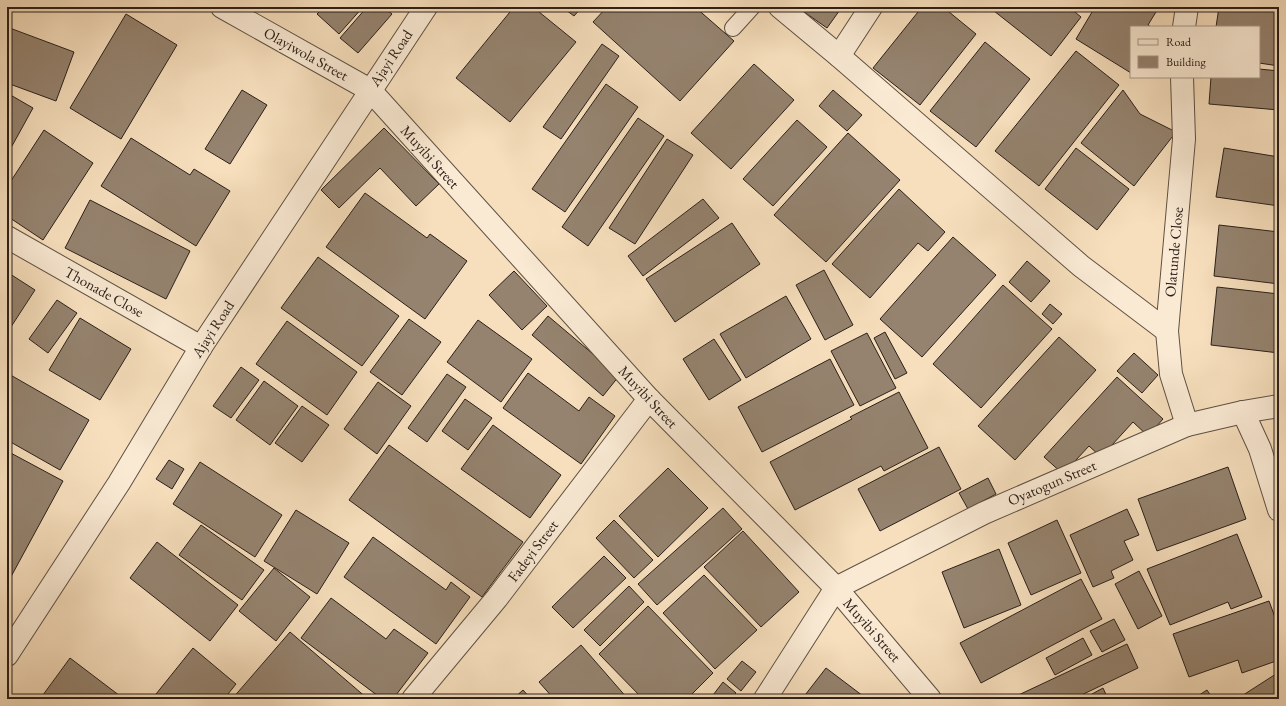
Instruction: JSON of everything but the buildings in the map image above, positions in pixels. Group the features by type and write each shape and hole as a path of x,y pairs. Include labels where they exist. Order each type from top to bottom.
{"street":[{"name":"Olayiwola Street","path":"222,7 370,90"},
{"name":"Ajayi Road","path":"11,642 119,483 201,347 426,7"},
{"path":"780,7 839,56 1081,266 1167,331"},
{"path":"839,56 871,7"},
{"path":"1184,26 1188,7"},
{"name":"Olatunde Close","path":"1182,78 1184,139 1167,331 1171,374 1187,425"},
{"name":"Muyibi Street","path":"370,90 649,400 836,588 930,699"},
{"name":"Thonade Close","path":"7,237 201,347"},
{"name":"Fadeyi Street","path":"414,699 497,598 649,400"},
{"name":"Oyatogun Street","path":"836,588 984,513 1187,425 1243,412 1279,406"},
{"path":"1243,412 1260,449 1279,510"},
{"path":"765,699 836,588"}],"lane":[{"path":"733,28 752,7"}]}
